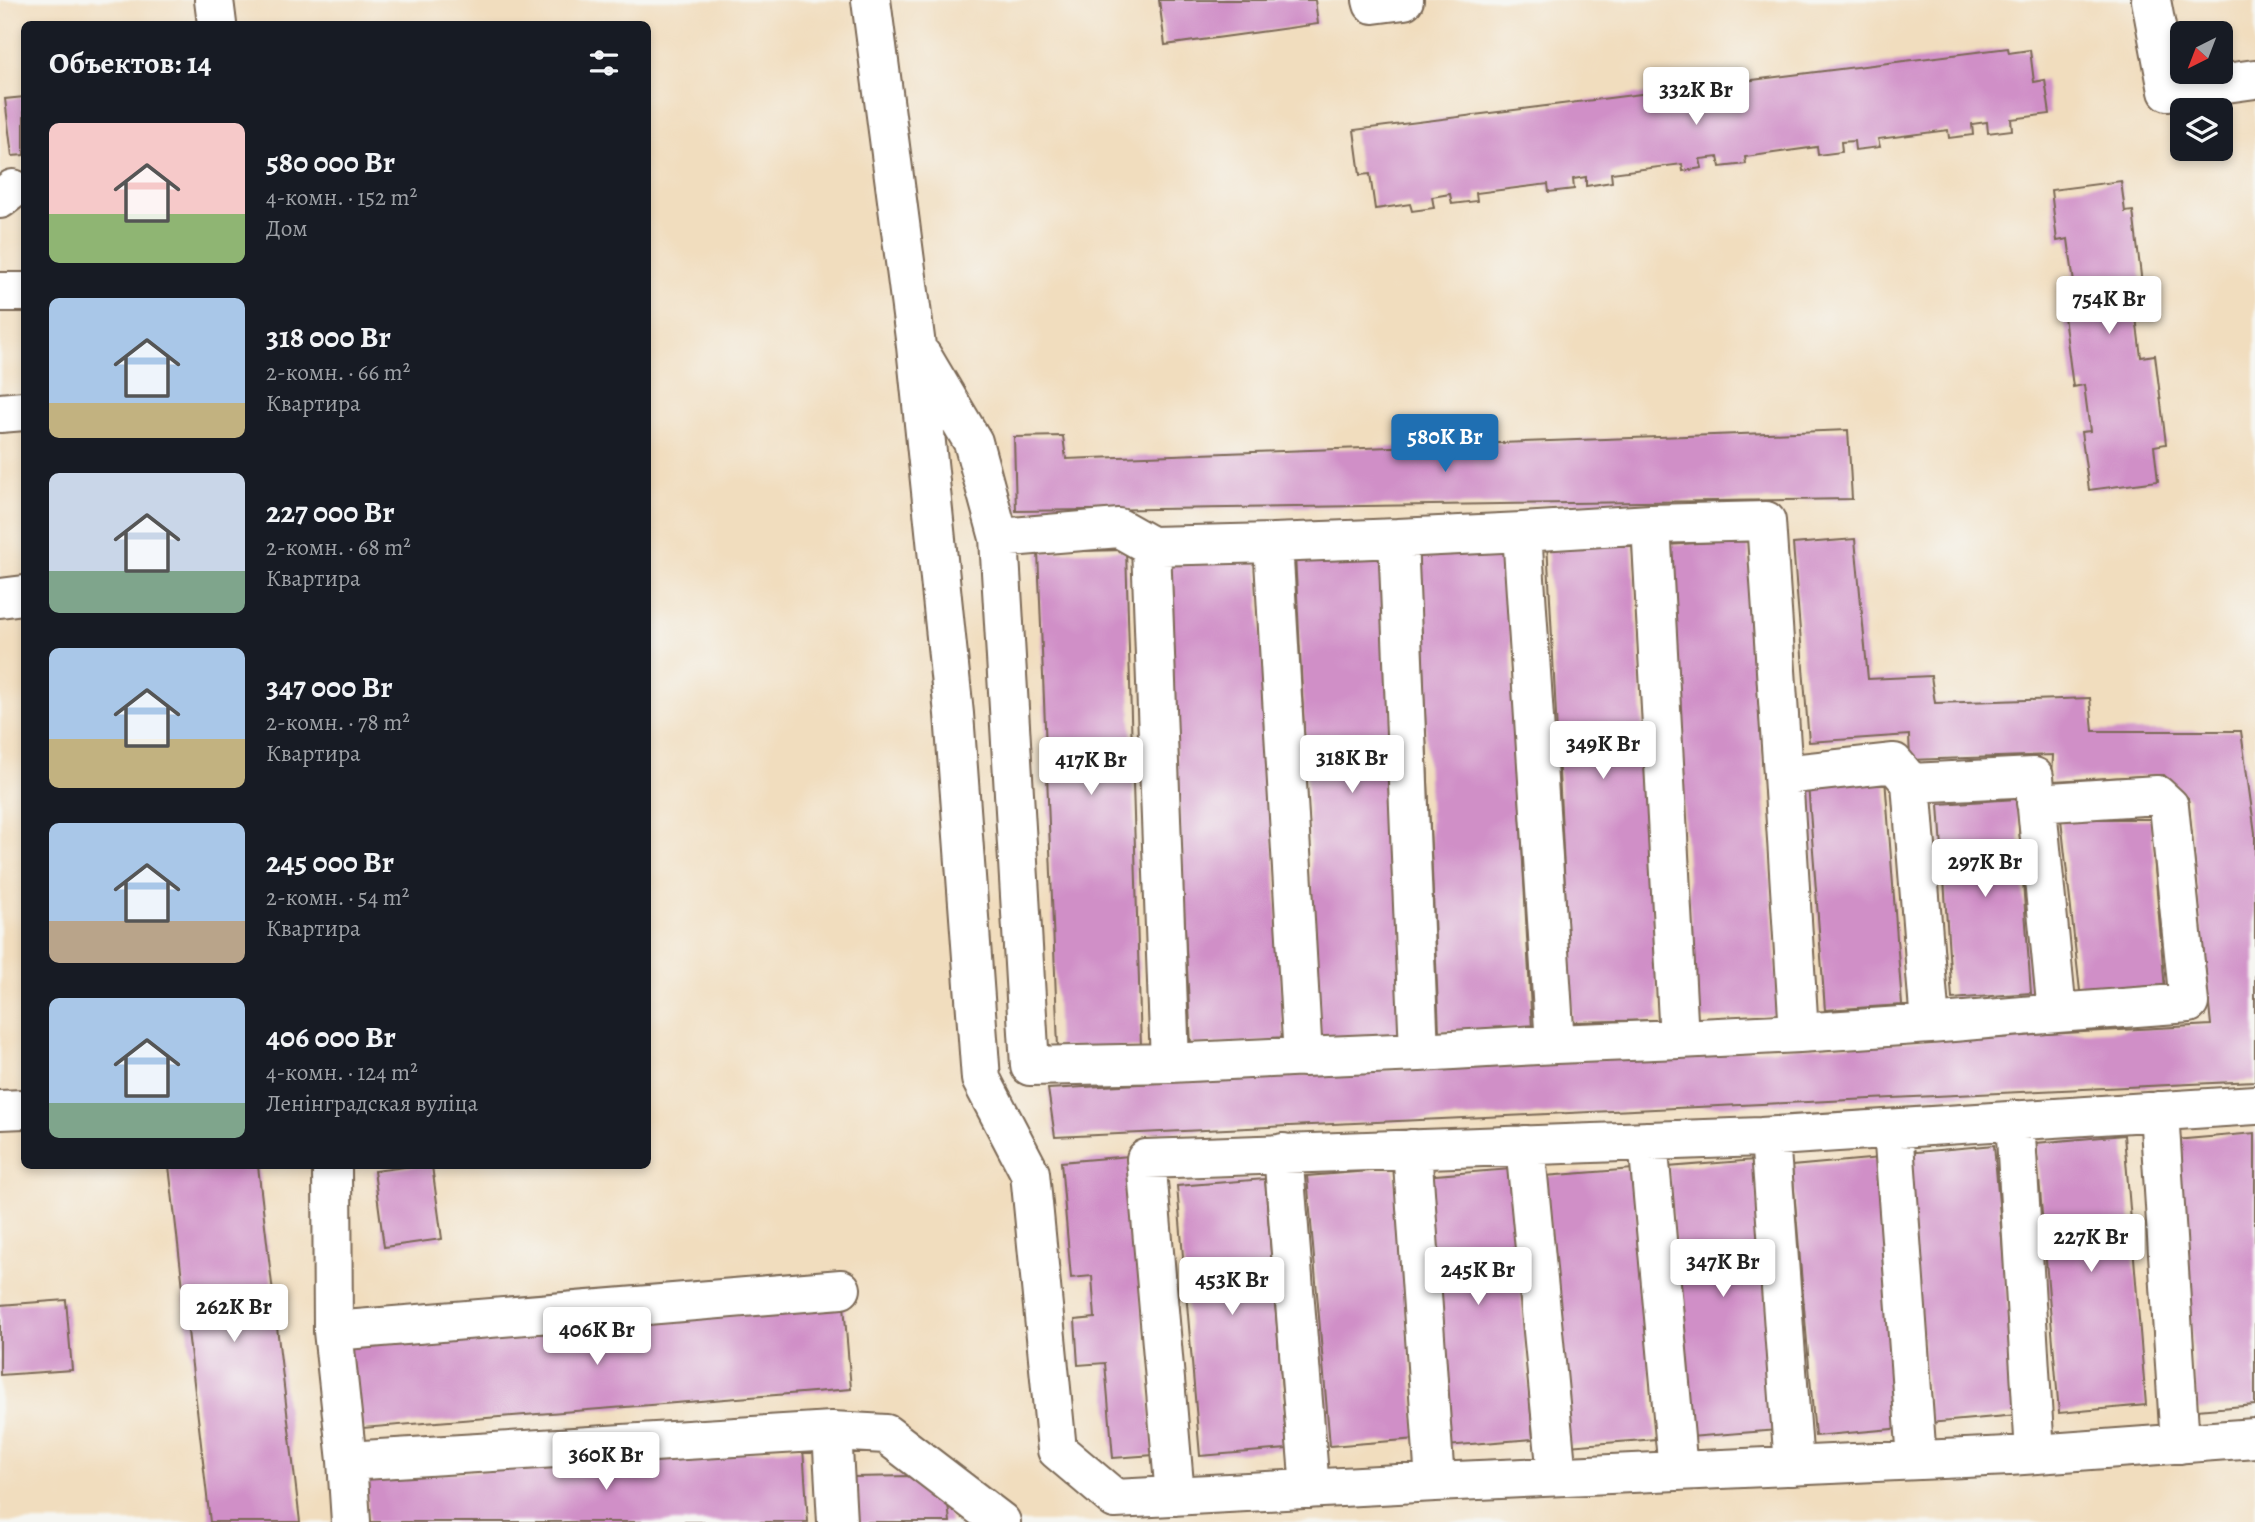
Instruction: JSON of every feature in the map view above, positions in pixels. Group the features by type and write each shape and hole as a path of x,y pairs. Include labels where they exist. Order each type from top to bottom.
{"street":[{"path":"214,0 217,21"},
{"path":"871,0 916,346 954,714 981,1079 1030,1172 1057,1450 1115,1499 2035,1454 2255,1438"},
{"path":"1372,0 1373,4 1404,0"},
{"path":"2151,0 2168,91 2255,79"},
{"path":"0,190 13,189 0,199"},
{"path":"0,292 21,292"},
{"path":"916,346 972,442 999,538 1030,1066 1170,1063 1799,1033 2189,1003 2169,806 2157,795 2036,803"},
{"path":"0,414 21,411"},
{"path":"999,538 1119,528 1151,546 1766,521 1799,1033"},
{"path":"1651,524 1679,1039"},
{"path":"1522,532 1555,1044"},
{"path":"1398,538 1419,1052"},
{"path":"1273,543 1303,1057 1309,1056"},
{"path":"1151,546 1170,1063"},
{"path":"0,598 21,595"},
{"path":"1783,775 1894,762 1911,783 1930,1024"},
{"path":"1911,783 2034,777 2057,1013"},
{"path":"1175,1496 1146,1159 1770,1137 2255,1105"},
{"path":"0,1110 21,1109"},
{"path":"2159,1111 2180,1444"},
{"path":"2015,1120 2035,1454"},
{"path":"1893,1129 1917,1460"},
{"path":"1770,1137 1794,1465"},
{"path":"1648,1141 1678,1471"},
{"path":"1525,1145 1557,1476"},
{"path":"1412,1149 1435,1482"},
{"path":"1283,1153 1310,1489"},
{"path":"332,1169 333,1332 351,1522"},
{"path":"333,1332 841,1289"},
{"path":"347,1461 832,1431 886,1434 1001,1522"},
{"path":"832,1431 837,1522"}],"building":[{"path":"1159,0 1315,0 1318,24 1165,45"},
{"path":"2008,48 2009,53 2030,50 2034,82 2045,80 2050,114 2011,119 2012,130 1988,133 1987,122 1972,124 1973,135 1949,138 1948,130 1878,139 1880,147 1855,150 1854,141 1841,142 1842,152 1818,155 1817,147 1745,157 1746,164 1720,167 1718,157 1700,159 1702,168 1683,171 1682,164 1611,173 1612,182 1586,186 1586,177 1573,179 1574,189 1549,192 1548,184 1476,193 1477,201 1452,204 1450,194 1432,197 1434,208 1412,211 1410,204 1375,209 1370,174 1360,175 1354,130"},
{"path":"21,97 21,155 12,156 5,99"},
{"path":"2121,181 2125,212 2133,211 2145,308 2135,309 2141,357 2155,355 2166,444 2154,446 2158,481 2089,490 2081,432 2090,431 2084,385 2073,387 2060,285 2074,283 2068,239 2057,241 2051,190"},
{"path":"1848,430 1852,499 1016,511 1014,437 1063,436 1066,459"},
{"path":"1632,537 1659,1020 1572,1022 1547,542"},
{"path":"1855,539 1868,679 1931,676 1935,703 2090,698 2093,731 2241,731 2255,833 2255,1081 1055,1137 1048,1089 2211,1025 2188,798 2164,775 2052,781 2053,755 1910,760 1909,735 1809,742 1793,544"},
{"path":"1748,540 1779,1014 1697,1020 1666,545"},
{"path":"1126,550 1141,1048 1058,1047 1038,552"},
{"path":"1506,550 1532,1029 1439,1031 1418,554"},
{"path":"1386,553 1406,1041 1320,1042 1295,555"},
{"path":"1257,557 1285,1041 1191,1045 1166,561"},
{"path":"1885,778 1902,1005 1825,1010 1808,784"},
{"path":"2017,799 2031,993 1952,999 1939,804"},
{"path":"2061,819 2151,819 2165,990 2080,991"},
{"path":"2255,1133 2255,1405 2197,1410 2175,1140"},
{"path":"2124,1135 2146,1405 2059,1413 2036,1143"},
{"path":"1994,1145 2017,1415 1929,1423 1906,1153"},
{"path":"1129,1156 1154,1455 1113,1458 1105,1363 1078,1365 1075,1320 1095,1318 1092,1276 1071,1278 1061,1162"},
{"path":"1880,1158 1903,1428 1815,1436 1792,1166"},
{"path":"1755,1160 1778,1430 1690,1437 1668,1167"},
{"path":"169,1169 258,1169 300,1522 210,1522"},
{"path":"432,1169 442,1239 384,1247 374,1171"},
{"path":"1394,1169 1417,1439 1330,1446 1307,1176"},
{"path":"1511,1169 1533,1439 1446,1446 1423,1176"},
{"path":"1633,1169 1656,1439 1568,1446 1545,1176"},
{"path":"1265,1179 1287,1449 1200,1456 1177,1186"},
{"path":"66,1300 72,1370 0,1375 0,1305"},
{"path":"844,1305 851,1389 350,1429 344,1345"},
{"path":"803,1448 808,1522 369,1522 366,1479"},
{"path":"912,1476 948,1504 950,1522 856,1522 853,1477"}]}
